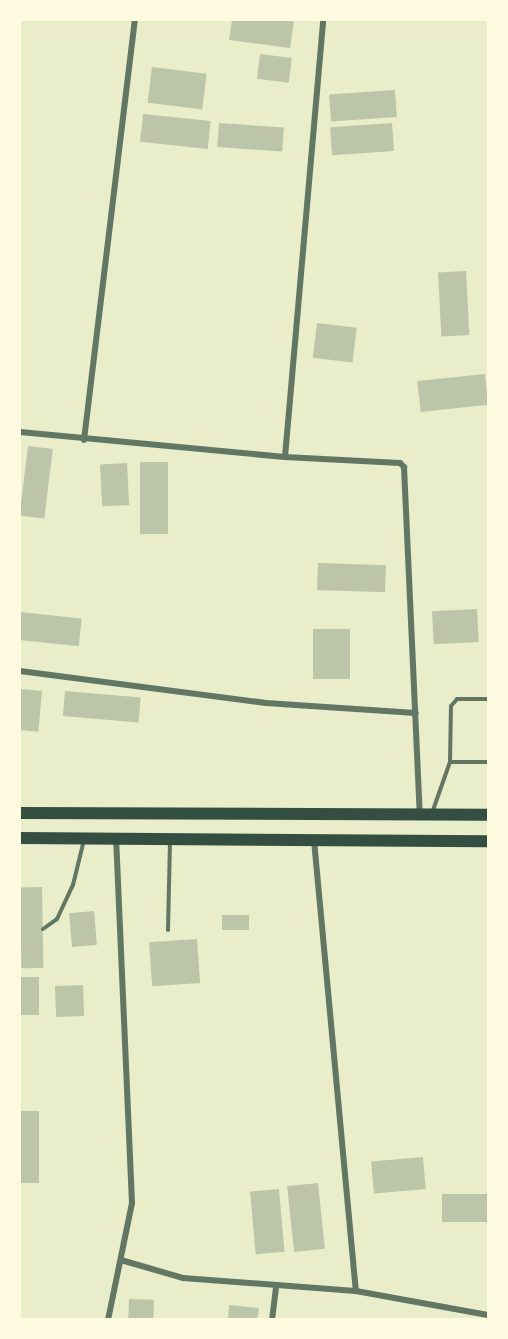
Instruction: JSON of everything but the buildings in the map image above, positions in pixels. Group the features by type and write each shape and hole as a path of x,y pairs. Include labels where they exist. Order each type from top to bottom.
{"highway":[{"path":"20,813 489,815"},
{"path":"20,838 170,841 489,841"}],"street":[{"path":"84,440 135,20"},
{"path":"285,457 323,20"},
{"path":"20,432 84,440 285,457 400,463 404,467 416,713 425,815"},
{"path":"20,671 266,703 416,713"},
{"path":"108,1320 132,1203 116,839"},
{"path":"314,840 356,1292"},
{"path":"121,1260 183,1278 356,1292 477,1316 489,1315"},
{"path":"272,1320 276,1285"}],"lane":[{"path":"425,815 450,762 451,706 457,699 489,699"},
{"path":"450,762 489,762"},
{"path":"43,929 61,910 73,885 84,839"},
{"path":"168,930 170,841"}]}
